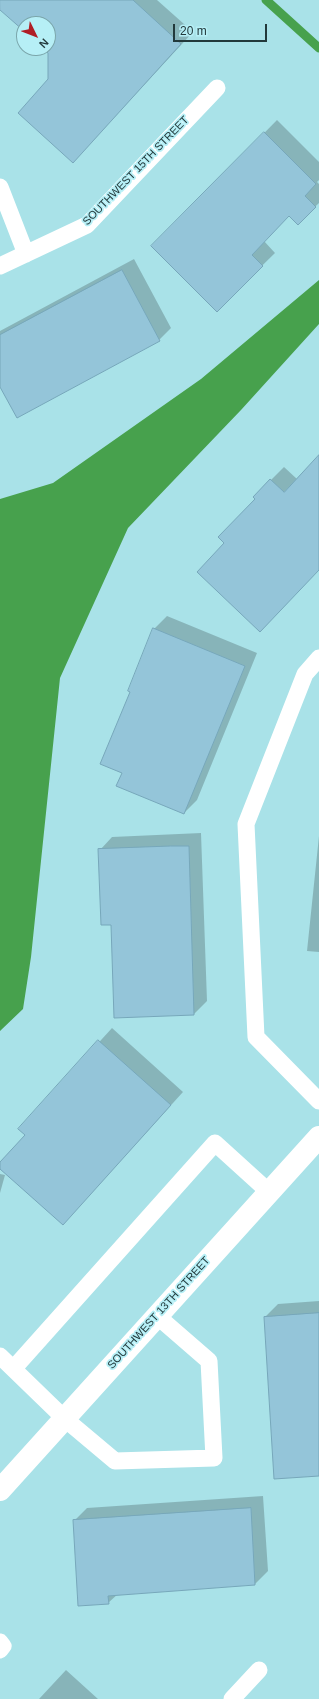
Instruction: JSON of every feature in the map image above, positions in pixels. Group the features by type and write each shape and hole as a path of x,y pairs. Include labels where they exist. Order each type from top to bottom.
{"street":[{"name":"SOUTHWEST 13TH STREET","path":"0,1490 319,1137"}],"lane":[{"name":"SOUTHWEST 15TH STREET","path":"0,266 88,225 217,88"},
{"path":"0,187 26,254"},
{"path":"319,658 305,674 246,824 256,1036 319,1101"},
{"path":"14,1368 215,1143 269,1192"},
{"path":"0,1356 65,1419 115,1461 214,1458 209,1361 156,1316"},
{"path":"0,1642 3,1646 0,1650"},
{"path":"232,1699 259,1670"}],"shaded area":[{"path":"319,280 319,324 241,410 128,528 60,678 31,957 23,1009 0,1031 0,499 53,483 201,379"}],"building":[{"path":"0,0 133,0 181,44 73,163 18,113 48,79 48,56 56,56 56,16 16,16 16,24 0,10"},
{"path":"264,132 316,184 305,196 316,207 298,225 289,216 252,255 263,266 217,312 151,246"},
{"path":"122,270 160,341 17,418 0,387 0,335"},
{"path":"319,455 319,570 260,632 197,572 224,543 218,537 255,499 253,497 270,479 284,492"},
{"path":"153,628 245,666 184,814 116,786 122,773 100,764 130,692 128,691"},
{"path":"189,846 194,1015 114,1018 111,925 101,925 98,849"},
{"path":"98,1040 171,1105 63,1225 0,1169 0,1162 25,1135 18,1129"},
{"path":"319,1313 319,1476 274,1479 264,1317"},
{"path":"251,1508 255,1585 108,1596 109,1604 78,1606 73,1520"}],"waterway":[{"path":"266,0 319,48"}]}
